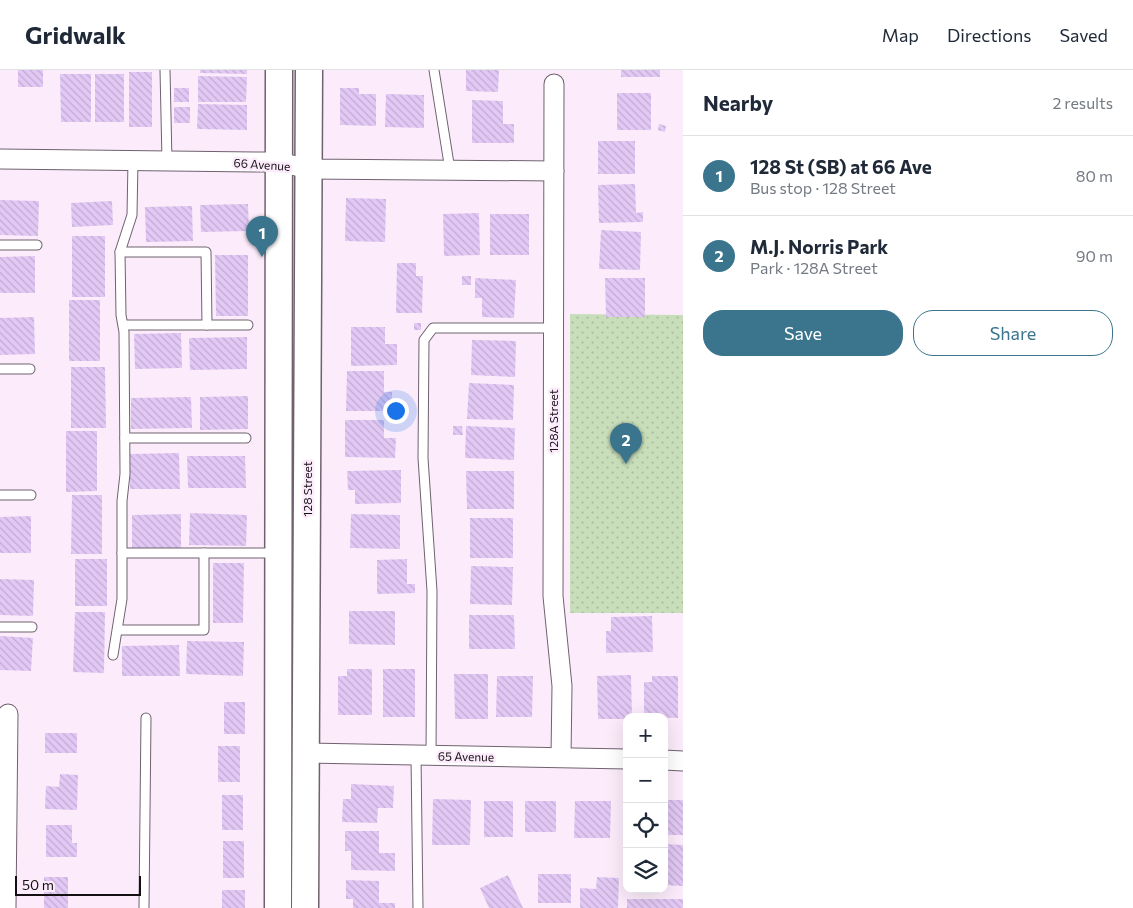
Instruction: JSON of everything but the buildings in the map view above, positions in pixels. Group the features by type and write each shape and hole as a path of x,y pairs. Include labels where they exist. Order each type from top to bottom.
{"main road":[{"path":"278,908 279,70"},
{"name":"128 Street","path":"305,908 309,70"},
{"path":"279,612 290,653 291,738 296,747 306,754"}],"street":[{"name":"128A Street","path":"554,84 552,596 561,676 561,757"},
{"name":"66 Avenue","path":"0,159 279,162 309,169 554,171"},
{"path":"6,908 8,714"},
{"name":"65 Avenue","path":"306,754 623,759"},
{"path":"668,760 683,761"}],"lane":[{"path":"165,70 167,161"},
{"path":"434,70 450,170"},
{"path":"114,655 122,599 125,438 124,325 121,315 120,252 132,215 133,161"},
{"path":"0,245 37,245"},
{"path":"120,252 206,252 207,325"},
{"path":"124,325 248,325"},
{"path":"418,908 432,591 423,458 424,340 433,328 554,328"},
{"path":"0,369 30,369"},
{"path":"125,438 246,438"},
{"path":"0,495 31,495"},
{"path":"122,553 279,553"},
{"path":"118,630 204,630 204,553"},
{"path":"0,627 32,627"},
{"path":"144,908 146,718"}],"green space":[{"path":"570,314 683,315 683,613 570,613"}],"place":[{"name":"128 St (SB) at 66 Ave","path":"262,257"},
{"name":"M.J. Norris Park","path":"626,464"}]}
